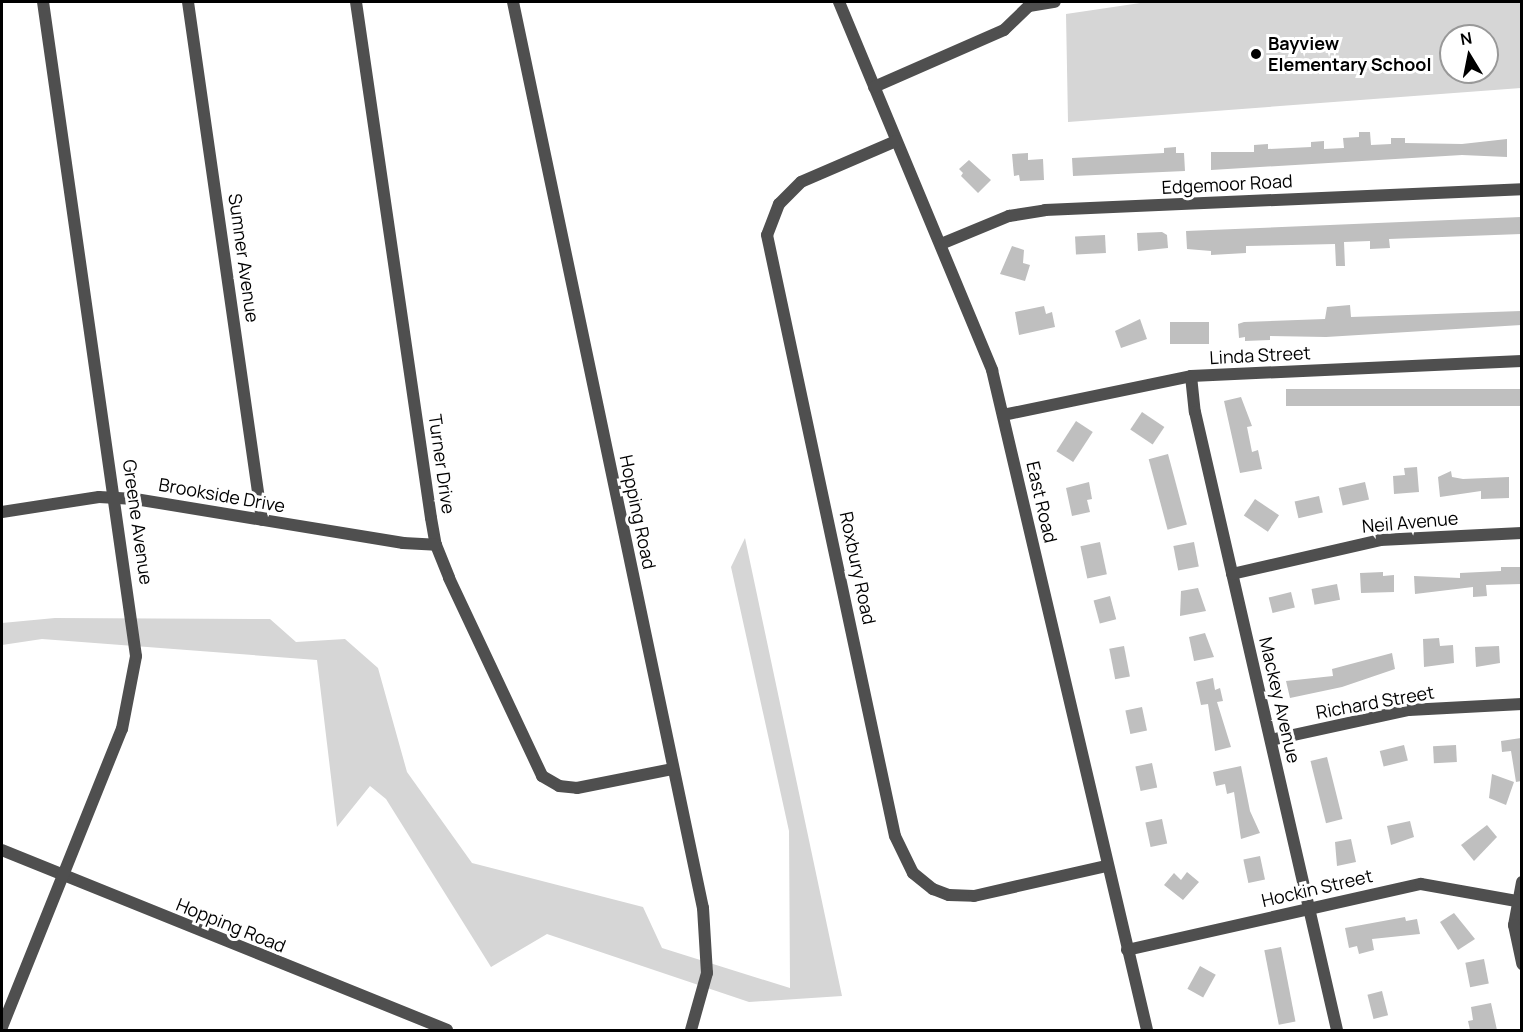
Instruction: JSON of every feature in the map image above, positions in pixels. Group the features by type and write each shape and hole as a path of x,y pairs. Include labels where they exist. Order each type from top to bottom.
{"street":[{"name":"Greene Avenue","path":"2,1027 122,729 133,683 136,634 43,2"},
{"name":"Sumner Avenue","path":"188,2 262,520"},
{"name":"Turner Drive","path":"356,2 436,545 542,776 559,786 577,788 673,769"},
{"name":"Hopping Road","path":"513,2 703,908 708,952 703,992 691,1030"},
{"name":"East Road","path":"839,2 992,370 1146,1030"},
{"path":"874,87 1004,30 1037,3 1055,2"},
{"name":"Roxbury Road","path":"896,141 801,182 779,204 767,235 895,836 914,873 933,889 949,895 974,896 1106,866"},
{"name":"Edgemoor Road","path":"941,244 1009,216 1045,210 1521,189"},
{"name":"Linda Street","path":"1003,415 1191,376 1521,361"},
{"name":"Mackey Avenue","path":"1191,376 1195,412 1337,1030"},
{"name":"Brookside Drive","path":"2,512 116,498 436,545"},
{"name":"Neil Avenue","path":"1232,574 1380,540 1521,533"},
{"name":"Richard Street","path":"1271,740 1409,710 1521,704"},
{"name":"Hopping Road","path":"2,850 447,1030"},
{"path":"1521,882 1514,925 1521,964"},
{"name":"Hockin Street","path":"1127,950 1421,884 1516,902"}],"shaded area":[{"name":"Bayview Elementary School","path":"1147,2 1521,2 1521,88 1068,122 1066,14"},
{"path":"745,538 842,996 749,1002 547,934 491,967 386,799 370,786 337,827 317,660 42,639 2,645 2,623 55,618 270,619 296,642 345,639 378,668 407,772 472,863 643,907 662,948 790,988 789,831 731,567"}],"building":[{"path":"1359,132 1370,132 1371,145 1391,144 1391,138 1405,138 1405,143 1462,144 1507,139 1507,157 1462,155 1211,170 1211,152 1254,152 1254,145 1268,144 1268,149 1311,147 1311,142 1324,141 1324,149 1344,148 1343,138 1359,137"},
{"path":"1176,147 1176,153 1184,153 1185,171 1073,176 1072,158 1164,153 1164,148"},
{"path":"1028,153 1028,160 1043,159 1044,180 1020,181 1019,175 1014,176 1012,154"},
{"path":"969,160 991,180 978,193 961,176 963,173 959,169"},
{"path":"1521,217 1521,234 1389,239 1390,248 1370,249 1370,241 1344,242 1345,266 1336,266 1335,244 1246,246 1246,253 1211,255 1211,251 1187,249 1186,231"},
{"path":"1162,232 1167,235 1168,248 1138,251 1137,233"},
{"path":"1105,235 1106,253 1076,255 1075,237"},
{"path":"1012,246 1024,250 1023,263 1030,265 1025,281 1000,274"},
{"path":"1350,305 1351,317 1521,311 1521,325 1326,337 1270,336 1270,340 1245,341 1245,337 1239,338 1238,324 1244,322 1325,319 1327,307"},
{"path":"1044,306 1046,314 1052,312 1055,327 1019,335 1015,312"},
{"path":"1140,319 1147,339 1121,348 1115,331"},
{"path":"1170,322 1209,322 1209,344 1170,344"},
{"path":"1286,389 1521,389 1521,406 1286,406"},
{"path":"1241,397 1252,426 1247,427 1252,452 1258,450 1262,469 1240,473 1224,401"},
{"path":"1142,412 1164,427 1153,445 1130,429"},
{"path":"1076,421 1093,432 1073,462 1056,451"},
{"path":"1168,454 1187,525 1168,530 1149,459"},
{"path":"1417,467 1419,492 1394,494 1393,476 1405,475 1404,468"},
{"path":"1451,471 1452,477 1463,479 1509,477 1509,498 1481,499 1481,491 1440,497 1438,477"},
{"path":"1089,482 1092,499 1087,500 1090,512 1072,516 1066,488"},
{"path":"1365,482 1369,500 1343,506 1339,488"},
{"path":"1319,496 1323,513 1298,518 1295,502"},
{"path":"1255,499 1279,515 1268,532 1244,516"},
{"path":"1100,542 1107,574 1087,578 1080,546"},
{"path":"1194,542 1199,567 1178,571 1173,546"},
{"path":"1501,567 1521,567 1521,584 1486,585 1487,596 1473,597 1473,587 1415,594 1414,576 1460,578 1460,573 1501,571"},
{"path":"1383,572 1383,576 1394,575 1394,592 1361,593 1360,573"},
{"path":"1337,584 1340,600 1315,605 1311,589"},
{"path":"1198,588 1206,611 1180,616 1181,591"},
{"path":"1291,592 1295,608 1273,613 1269,598"},
{"path":"1110,596 1116,619 1100,624 1094,600"},
{"path":"1205,633 1214,657 1194,661 1189,637"},
{"path":"1439,638 1440,646 1453,645 1454,663 1424,667 1423,639"},
{"path":"1124,646 1130,676 1115,679 1109,649"},
{"path":"1499,646 1500,663 1476,667 1475,647"},
{"path":"1392,653 1395,669 1342,687 1290,698 1286,681 1333,676 1332,669"},
{"path":"1213,678 1215,690 1220,688 1223,701 1217,702 1231,747 1215,751 1208,704 1201,705 1196,682"},
{"path":"1142,707 1147,730 1130,734 1125,711"},
{"path":"1521,738 1521,781 1516,782 1511,751 1502,752 1501,741"},
{"path":"1404,745 1408,761 1384,767 1380,751"},
{"path":"1456,745 1457,762 1434,763 1433,746"},
{"path":"1327,757 1342,819 1326,823 1311,761"},
{"path":"1152,763 1157,787 1141,791 1135,767"},
{"path":"1241,766 1250,811 1260,833 1241,839 1234,792 1227,794 1225,784 1216,786 1213,772"},
{"path":"1492,774 1514,782 1506,805 1489,798"},
{"path":"1162,819 1167,843 1151,847 1145,823"},
{"path":"1410,821 1414,837 1391,845 1387,826"},
{"path":"1487,825 1497,837 1474,861 1461,845"},
{"path":"1351,839 1356,862 1337,866 1335,842"},
{"path":"1260,856 1265,879 1248,883 1243,860"},
{"path":"1187,872 1199,882 1183,900 1164,885 1174,873 1181,880"},
{"path":"1454,913 1475,939 1458,950 1440,922"},
{"path":"1405,917 1406,921 1417,919 1420,934 1372,939 1374,950 1359,954 1357,946 1349,948 1345,928"},
{"path":"1281,947 1296,1022 1279,1025 1264,950"},
{"path":"1484,959 1489,984 1470,987 1465,963"},
{"path":"1200,966 1216,975 1203,997 1187,989"},
{"path":"1382,991 1388,1015 1373,1019 1367,995"},
{"path":"1491,1003 1497,1030 1470,1030 1468,1021 1473,1020 1471,1007"}],"place":[{"name":"Bayview Elementary School","path":"1256,54"}]}
